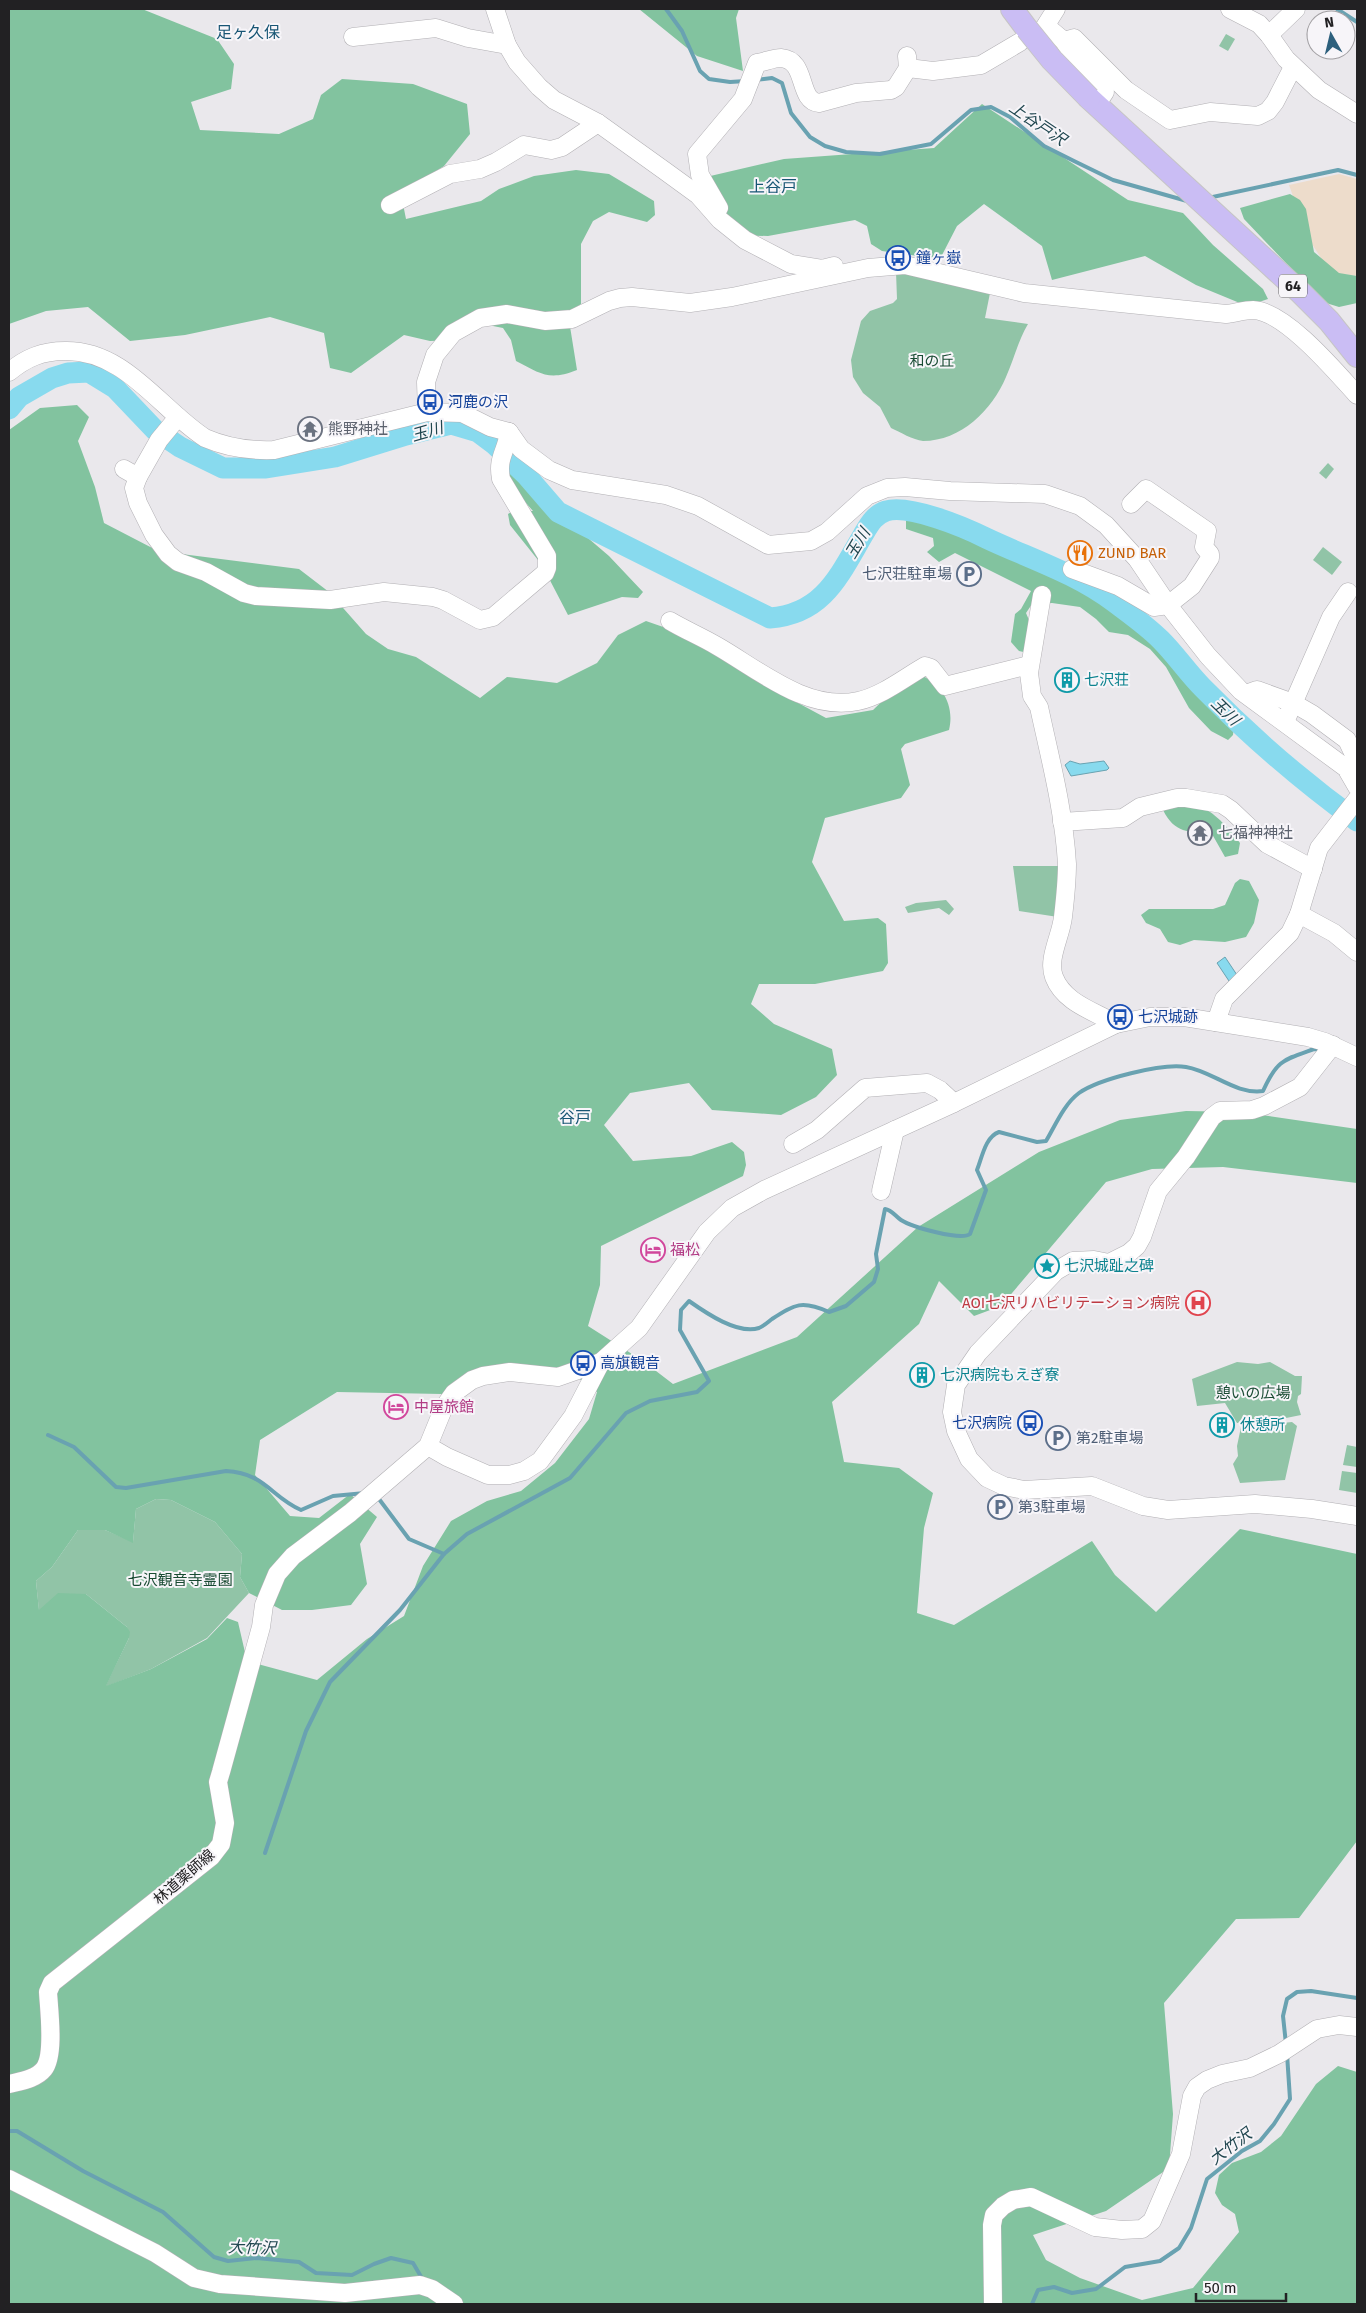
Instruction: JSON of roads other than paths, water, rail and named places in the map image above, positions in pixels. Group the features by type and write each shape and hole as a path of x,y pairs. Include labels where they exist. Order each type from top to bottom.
{"main road":[{"name":"64","path":"1012,9 1035,31 1052,60 1096,105 1224,221 1318,310 1357,356"}],"street":[{"path":"495,9 507,45 517,62 539,87 554,100 598,123 698,195 720,220 744,240 791,264 822,269 867,260 885,266"},
{"path":"720,220 720,211 700,175 697,154 743,99 757,63 781,58 788,61 796,67 802,76 808,99 813,102 819,103 856,93 891,90 896,87 908,62 933,71 981,65 1035,31 1056,9"},
{"path":"1230,9 1251,19 1269,35 1293,66 1319,90 1357,114"},
{"path":"1269,35 1296,9"},
{"path":"353,37 436,28 468,38 507,45"},
{"path":"1035,31 1064,41 1074,38 1126,90 1170,120 1210,112 1258,116 1268,111 1293,66"},
{"path":"1064,41 1068,48 1104,85 1105,92 1096,105"},
{"path":"390,205 450,174 480,169 496,162 524,144 551,150 562,147 598,123"},
{"path":"427,412 426,382 435,355 453,333 480,318 507,314 545,321 572,319 609,301 620,298 632,297 690,303 732,297 811,279 885,266 905,265 921,267 973,282 1024,292 1226,314 1253,310 1268,313 1281,321 1329,363 1357,395"},
{"path":"9,372 23,360 40,354 76,351 93,354 117,365 198,433 223,446 254,451 274,450 427,412 462,413 508,438 549,470 572,480 666,495 698,506 768,545 811,541 827,532 867,496 887,488 905,486 950,491 1045,494 1080,506 1106,525 1137,559 1168,605 1208,656 1246,694 1346,768 1357,786"},
{"path":"178,416 131,473 138,503 154,535 168,554 178,562 206,572 244,593 256,596 330,600 384,592 433,597 444,600 480,620 493,617 544,573 547,568 547,556 501,479 498,465 508,438"},
{"path":"1072,569 1118,586 1154,607 1168,605 1192,586 1210,558 1210,554 1204,547 1207,531 1146,489 1131,504"},
{"path":"1285,722 1332,617 1348,592"},
{"path":"1042,596 1034,649 1029,665 1032,696 1039,707 1062,822 1066,879 1063,920 1052,964 1053,976 1062,991 1079,1005 1116,1024"},
{"path":"670,621 714,644 801,695 822,702 840,704 860,701 880,692 925,666 930,668 945,686 1029,665"},
{"path":"1246,694 1257,690 1293,703 1347,740 1357,761"},
{"path":"1062,822 1123,818 1140,807 1177,798 1222,804 1267,844 1313,869"},
{"path":"1216,1022 1224,999 1290,933 1300,914 1319,848 1355,802"},
{"path":"1300,914 1334,933 1357,952"},
{"path":"601,1362 558,1377 510,1372 482,1376 472,1380 454,1393 444,1407 428,1446 447,1458 488,1476 509,1475 524,1471 540,1461 554,1444 573,1416 601,1362 639,1328 707,1232 732,1208 764,1190 954,1103 1116,1024 1150,1017 1184,1018 1216,1022 1308,1037 1357,1057"},
{"path":"1333,1046 1300,1087 1264,1106 1252,1110 1220,1111 1212,1116 1186,1157 1158,1191 1137,1246 1129,1253 1109,1263 1082,1259 1064,1264 1056,1270 968,1366 956,1385 952,1412 959,1439 974,1466 987,1478 1014,1489 1035,1490 1092,1486 1143,1506 1168,1510 1255,1504 1312,1509 1357,1516"},
{"path":"793,1144 817,1130 865,1088 927,1083 940,1090 954,1103"},
{"path":"881,1191 895,1130"},
{"name":"林道薬師線","path":"9,2084 32,2077 46,2067 50,2050 48,1992 52,1983 211,1857 221,1844 226,1823 218,1782 261,1627 264,1605 277,1574 293,1556 350,1513 428,1446"},
{"path":"993,2304 992,2225 994,2215 1003,2206 1013,2200 1031,2197 1095,2227 1122,2230 1142,2229 1152,2221 1181,2154 1192,2096 1197,2088 1207,2080 1222,2074 1250,2068 1279,2054 1317,2029 1329,2025 1357,2027"},
{"path":"9,2179 155,2252 194,2278 220,2284 345,2293 420,2285 432,2289 454,2304"}],"water":[{"path":"1070,761 1080,764 1104,761 1109,768 1107,770 1071,776 1065,765"},
{"path":"1225,957 1237,975 1229,981 1217,963"}],"waterway":[{"name":"上谷戸沢","path":"666,9 682,31 700,71 709,79 730,82 746,81"},
{"path":"1337,9 1357,22"},
{"name":"上谷戸沢","path":"755,80 772,78 782,83 791,113 810,137 825,146 846,152 880,154 931,144 971,110 991,107 1010,117 1044,146 1113,180 1187,201"},
{"name":"上谷戸沢","path":"1208,198 1338,170 1357,175"},
{"name":"玉川","path":"9,409 19,397 52,378 68,373 89,372 115,388 155,430 180,447 223,468 266,468 335,457 406,435 451,424 478,432 494,444 526,475 558,512 770,618 788,615 804,609 816,601 837,578 870,524 882,513 896,510 908,511 936,518 964,528 1068,574 1114,602 1161,640 1203,688 1258,741 1316,790 1357,821"},
{"path":"265,1853 306,1731 330,1682 400,1610 444,1554 467,1534 570,1478 626,1413 650,1401 697,1392 709,1381 680,1330 681,1310 689,1301 722,1322 732,1326 751,1329 759,1328 787,1310 799,1305 812,1306 829,1312 846,1306 874,1282 878,1269 876,1254 885,1209 901,1220 925,1229 957,1236 970,1234 986,1190 977,1170 987,1143 990,1138 999,1132 1037,1142 1046,1141 1064,1109 1079,1093 1101,1082 1131,1073 1162,1067 1175,1066 1196,1069 1243,1090 1263,1091 1282,1062 1314,1049 1320,1050"},
{"path":"48,1435 74,1447 116,1487 126,1488 226,1471 250,1476 301,1510 333,1496 365,1493"},
{"path":"376,1495 409,1539 444,1554"},
{"name":"大竹沢","path":"1286,2044 1283,2016 1287,1999 1297,1992 1311,1991 1357,1998"},
{"name":"大竹沢","path":"1032,2304 1038,2290 1054,2287 1072,2293 1096,2289 1125,2267 1160,2261 1179,2248 1191,2228 1207,2179 1242,2151 1260,2141 1274,2124 1290,2099 1287,2054"},
{"name":"大竹沢","path":"9,2131 17,2131 83,2171 163,2212 214,2257 228,2261 257,2258 299,2262 316,2273 352,2275 391,2258 413,2263 423,2280"}],"place":[{"name":"鐘ヶ嶽","path":"898,258"},
{"name":"河鹿の沢","path":"430,402"},
{"name":"熊野神社","path":"310,429"},
{"name":"ZUND BAR","path":"1080,553"},
{"name":"七沢荘駐車場","path":"969,574"},
{"name":"七沢荘","path":"1067,680"},
{"name":"七福神神社","path":"1200,833"},
{"name":"七沢城跡","path":"1120,1017"},
{"name":"福松","path":"653,1250"},
{"name":"七沢城趾之碑","path":"1047,1266"},
{"name":"AOI七沢リハビリテーション病院","path":"1198,1303"},
{"name":"高旗観音","path":"583,1363"},
{"name":"七沢病院もえぎ寮","path":"922,1375"},
{"name":"中屋旅館","path":"396,1407"},
{"name":"七沢病院","path":"1030,1423"},
{"name":"休憩所","path":"1222,1425"},
{"name":"第2駐車場","path":"1058,1438"},
{"name":"第3駐車場","path":"1000,1507"}],"district":[{"name":"足ヶ久保","path":"248,32"},
{"name":"上谷戸","path":"773,186"},
{"name":"谷戸","path":"575,1117"}],"park label":[{"name":"和の丘","path":"932,361"},
{"name":"憩いの広場","path":"1253,1393"},
{"name":"七沢観音寺霊園","path":"180,1580"}]}
